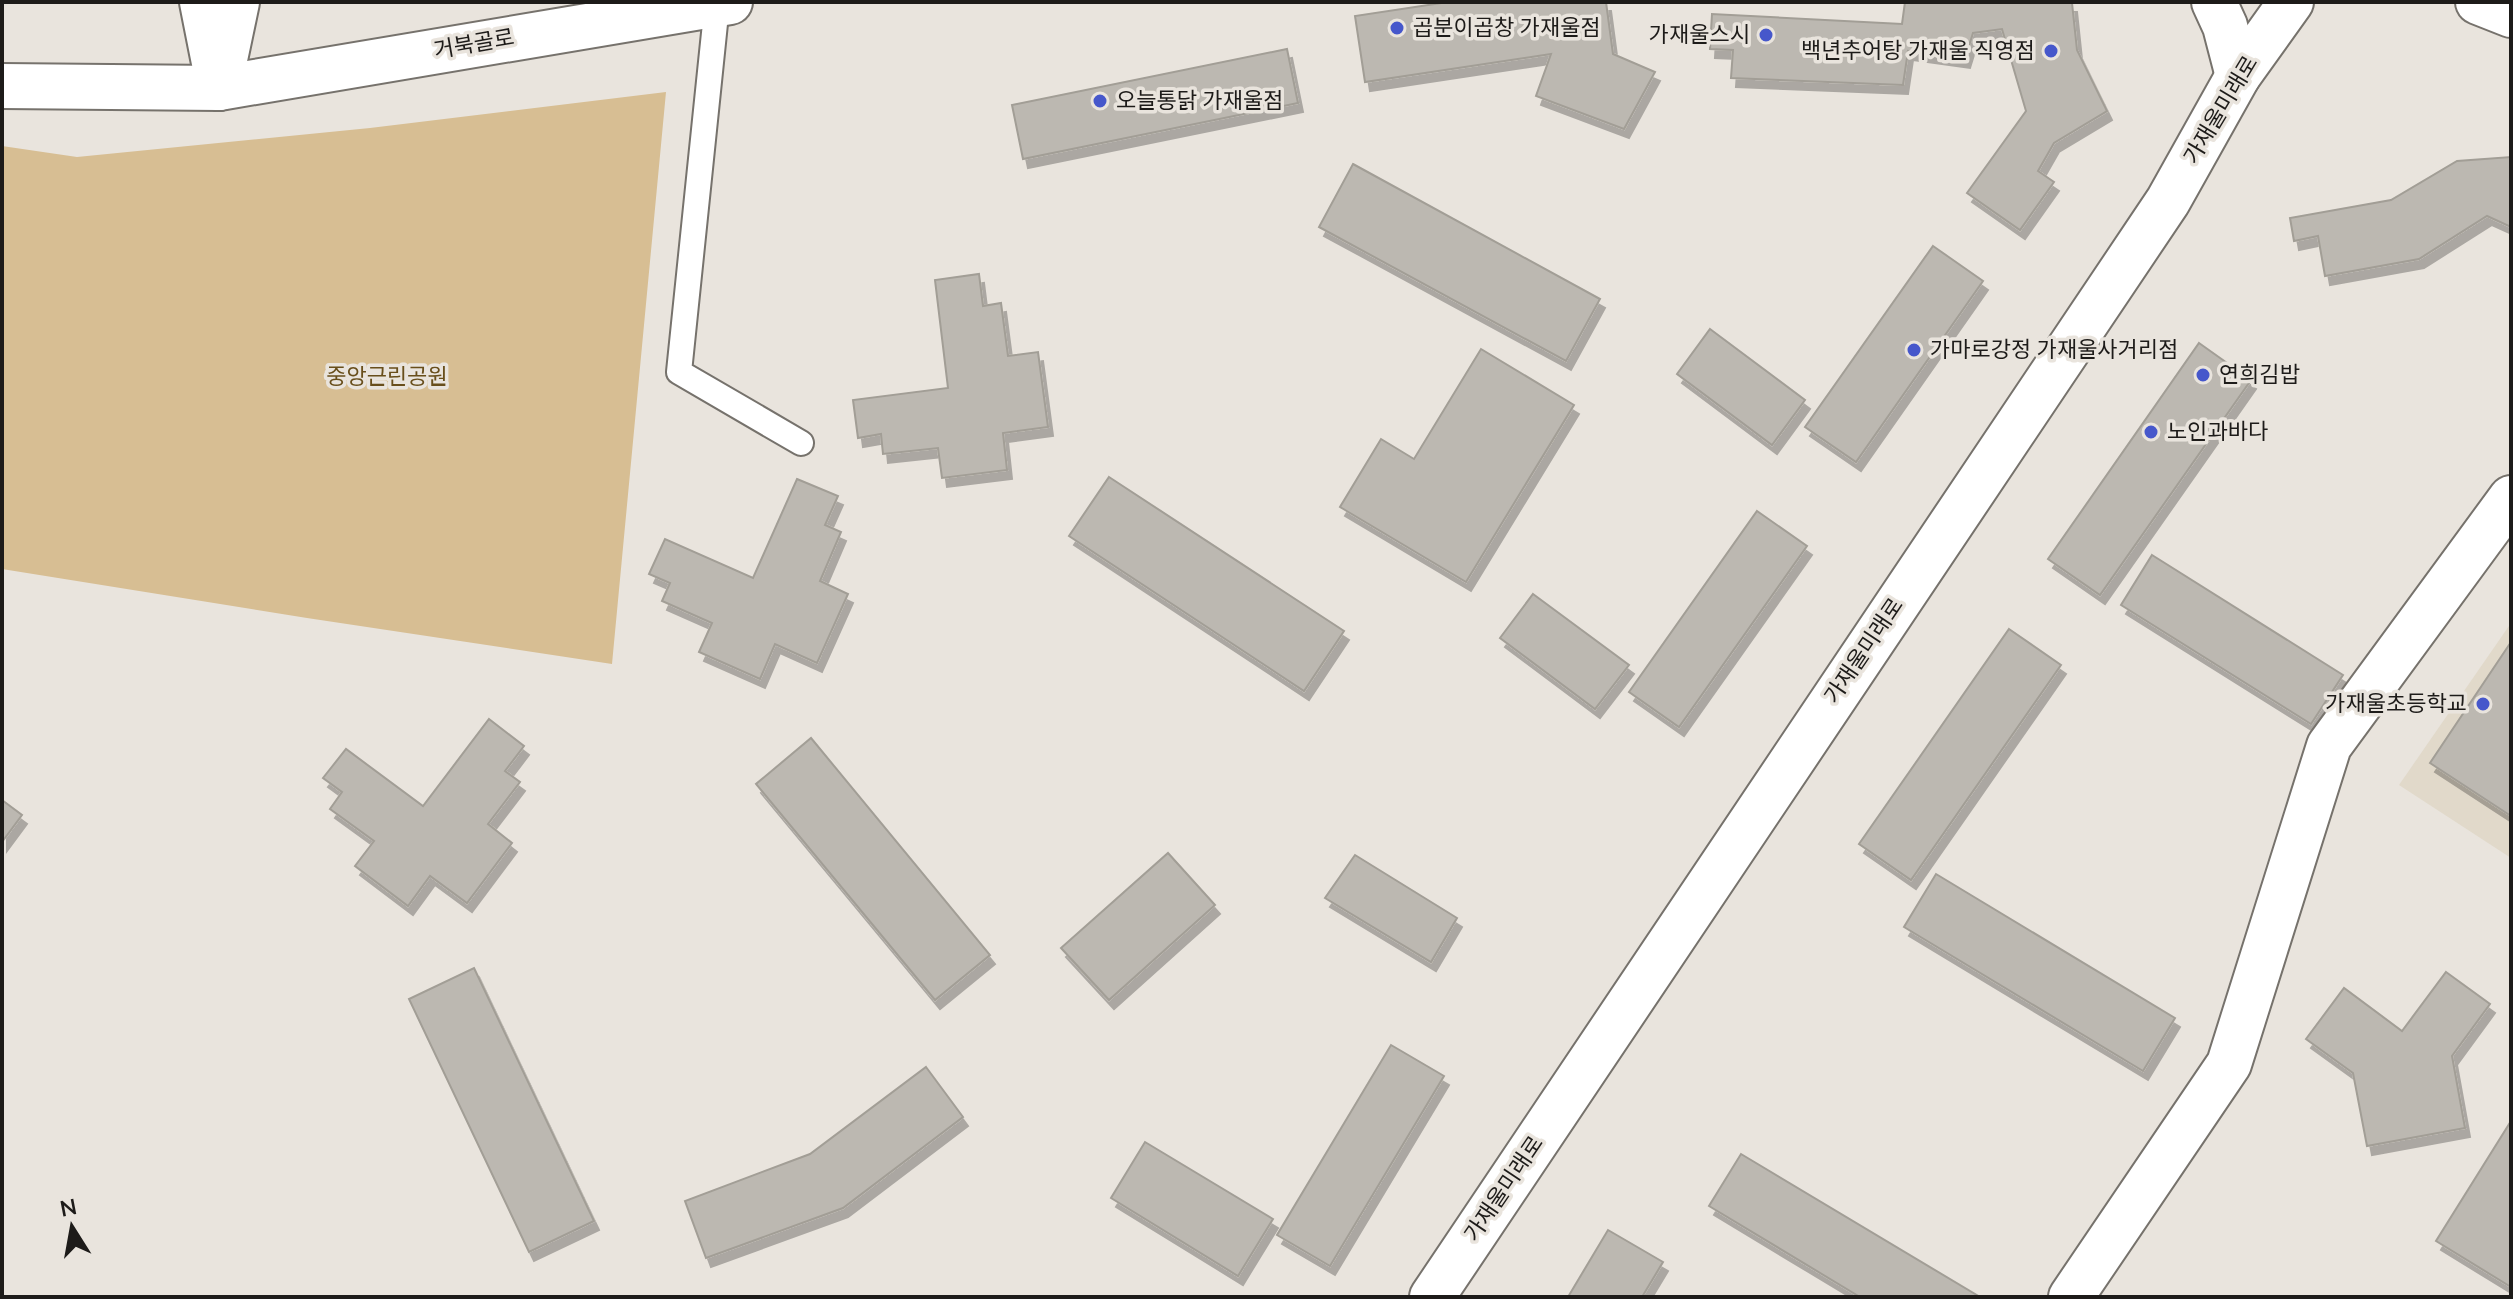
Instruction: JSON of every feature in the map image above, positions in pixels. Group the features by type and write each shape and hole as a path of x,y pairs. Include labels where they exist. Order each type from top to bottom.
{"main road":[{"path":"202,2 219,88"},
{"path":"219,88 237,2"},
{"path":"2214,2 2225,26 2238,76"},
{"name":"가재울미래로","path":"1432,1297 2168,201 2238,76 2291,2"},
{"path":"2478,2 2511,15"},
{"name":"거북골로","path":"2,86 219,88 724,3"},
{"path":"2071,1297 2229,1064 2329,746 2511,498"}],"lane":[{"path":"724,3 679,372 801,443"}],"shaded area":[{"name":"가재울초등학교","path":"2511,623 2511,858 2399,785"}],"green space":[{"name":"중앙근린공원","path":"666,92 612,664 2,569 2,146 77,157 370,128"}],"building":[{"path":"1448,2 1606,2 1613,54 1655,72 1624,129 1536,96 1551,54 1365,82 1355,16"},
{"path":"1905,2 2072,3 2077,50 2107,111 2054,143 2038,171 2054,182 2020,230 1967,193 2026,111 2002,29 1973,33 1965,59 1908,51 1903,85 1731,78 1733,50 1710,49 1712,14 1902,24"},
{"path":"1287,49 1298,103 1023,159 1012,105"},
{"path":"2511,157 2511,227 2487,216 2419,259 2325,276 2318,236 2294,241 2290,218 2391,200 2457,161"},
{"path":"1353,164 1600,299 1566,361 1319,227"},
{"path":"1933,246 1983,281 1856,462 1805,427"},
{"path":"979,274 983,306 1001,303 1008,356 1038,352 1048,427 1003,433 1007,470 942,478 938,448 883,454 881,434 858,438 853,400 948,388 935,280"},
{"path":"1710,329 1805,400 1772,445 1677,374"},
{"path":"2199,343 2251,380 2100,595 2048,559"},
{"path":"1481,349 1574,405 1466,582 1340,507 1381,439 1414,459"},
{"path":"1109,477 1344,631 1304,691 1069,536"},
{"path":"797,479 838,496 825,525 841,532 820,581 848,594 817,663 775,644 760,679 699,652 712,623 662,601 670,583 649,574 665,539 753,578"},
{"path":"1757,511 1807,546 1679,727 1629,692"},
{"path":"2152,555 2343,675 2311,724 2121,605"},
{"path":"1533,594 1629,665 1595,709 1500,638"},
{"path":"2009,629 2061,665 1911,880 1859,844"},
{"path":"2511,642 2511,816 2430,763"},
{"path":"489,719 524,746 505,771 520,782 488,824 512,843 467,903 430,876 408,906 355,866 374,841 330,809 342,792 323,778 346,749 423,806"},
{"path":"811,738 990,955 935,1000 756,784"},
{"path":"2,800 22,815 2,842"},
{"path":"1168,853 1215,905 1109,1000 1061,948"},
{"path":"1355,855 1457,918 1431,962 1325,898"},
{"path":"1936,874 2175,1018 2143,1071 1904,927"},
{"path":"474,968 594,1221 529,1252 409,999"},
{"path":"2446,972 2490,1004 2452,1056 2465,1128 2367,1146 2353,1073 2306,1039 2344,988 2402,1031"},
{"path":"1391,1045 1444,1076 1330,1266 1277,1235"},
{"path":"926,1067 963,1117 843,1208 706,1258 685,1201 810,1154"},
{"path":"2511,1121 2511,1287 2436,1241"},
{"path":"1145,1142 1273,1219 1238,1276 1111,1198"},
{"path":"1741,1154 1980,1297 1860,1297 1709,1206"},
{"path":"1608,1230 1663,1262 1642,1297 1568,1297"}],"place":[{"name":"곱분이곱창 가재울점","path":"1397,28"},
{"name":"가재울스시","path":"1766,35"},
{"name":"백년추어탕 가재울 직영점","path":"2051,51"},
{"name":"오늘통닭 가재울점","path":"1100,101"},
{"name":"가마로강정 가재울사거리점","path":"1914,350"},
{"name":"연희김밥","path":"2203,375"},
{"name":"노인과바다","path":"2151,432"},
{"name":"가재울초등학교","path":"2483,704"}]}
